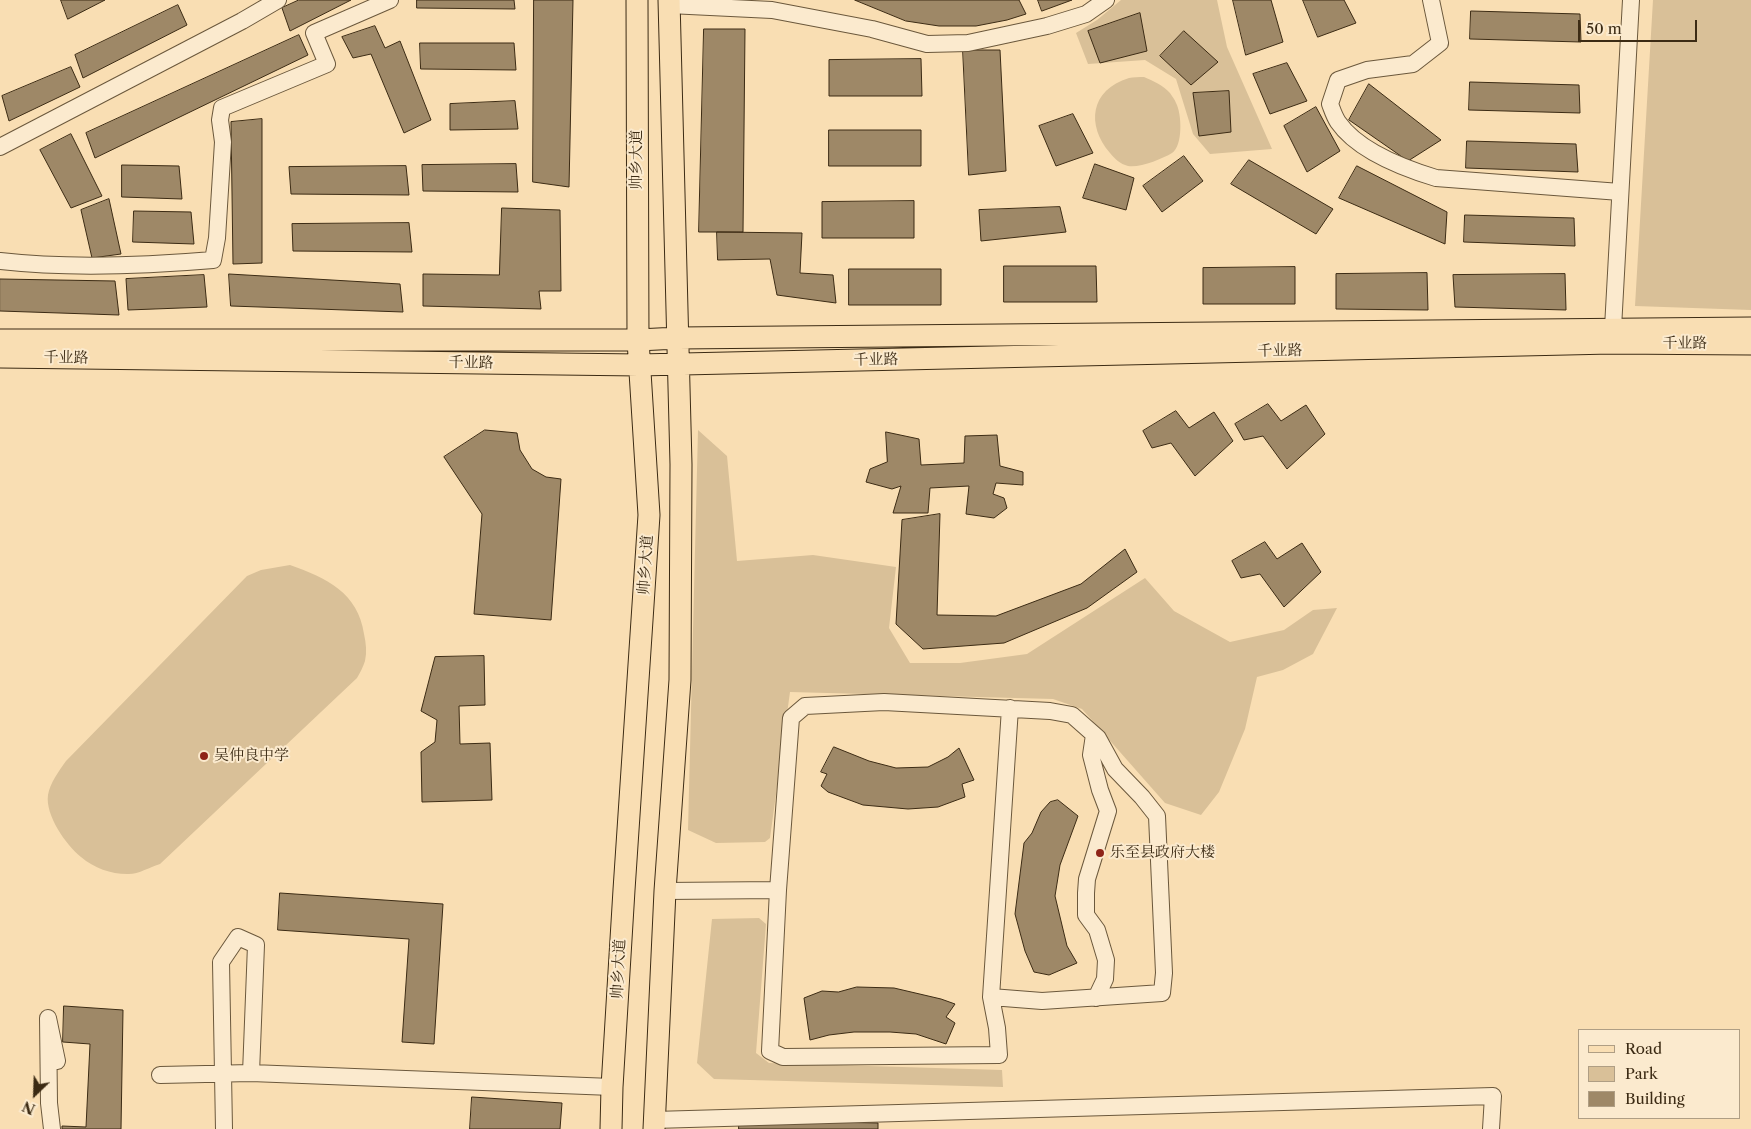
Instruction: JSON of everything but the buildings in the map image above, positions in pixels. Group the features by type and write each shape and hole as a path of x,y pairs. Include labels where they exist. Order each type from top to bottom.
{"main road":[{"name":"帅乡大道","path":"611,1129 612,1087 649,515 638,340 637,0"},
{"path":"654,1124 665,891 680,680 681,464 669,2"},
{"name":"千业路","path":"0,340 638,340 678,338 1751,328"},
{"name":"千业路","path":"0,357 639,365 1601,343 1751,344"}],"street":[{"path":"0,147 242,21 278,0"},
{"path":"0,261 52,266 163,264 213,260 217,238 223,142 220,120 222,108 328,64 314,33 390,0"},
{"path":"669,2 771,5 927,44 968,42 1047,26 1086,14 1106,0"},
{"path":"1431,0 1440,43 1413,64 1368,70 1338,80 1330,104 1338,122 1361,145 1407,170 1436,178 1620,192"},
{"path":"1613,328 1630,0"},
{"path":"991,997 1042,1001 1162,994 1164,973 1157,816 1115,769 1098,738 1072,715 1050,710 1010,708 884,702 805,706 791,718 778,890 770,1051 783,1057 998,1055 997,1028 991,997 1010,708"},
{"path":"1094,735 1091,755 1100,790 1108,810 1087,879 1086,893 1086,915 1097,930 1106,960 1105,979 1096,998"},
{"path":"665,891 778,890"},
{"path":"224,1129 221,962 238,937 256,945 251,1073"},
{"path":"52,1129 49,1103 48,1018 57,1061"},
{"path":"160,1075 251,1073 612,1087"},
{"path":"654,1124 1493,1096 1491,1129"}],"green space":[{"path":"1121,0 1217,0 1227,47 1272,149 1210,154 1193,134 1176,79 1145,60 1088,64 1076,33 1097,20"},
{"path":"1653,0 1751,0 1751,310 1635,306"},
{"path":"1144,77 1164,88 1174,99 1179,114 1180,137 1176,149 1172,153 1145,164 1128,166 1116,159 1102,142 1097,131 1096,110 1106,91 1116,84 1129,78"},
{"path":"698,430 727,456 737,561 813,555 896,567 889,628 910,663 960,663 1027,654 1145,578 1174,611 1230,642 1284,630 1313,610 1337,608 1313,654 1283,670 1257,677 1245,729 1219,792 1201,815 1165,803 1082,709 1053,699 790,692 770,838 765,842 716,843 688,830"},
{"path":"290,565 316,576 339,589 355,608 361,620 366,648 365,661 357,678 160,864 139,872 127,874 103,870 86,861 75,852 63,837 53,820 48,803 49,791 66,761 247,576 261,570"},
{"path":"759,918 766,924 756,1053 769,1063 1002,1070 1003,1087 714,1079 697,1063 712,919"}],"place":[{"name":"吴仲良中学","path":"204,756"},
{"name":"乐至县政府大楼","path":"1100,853"}]}
